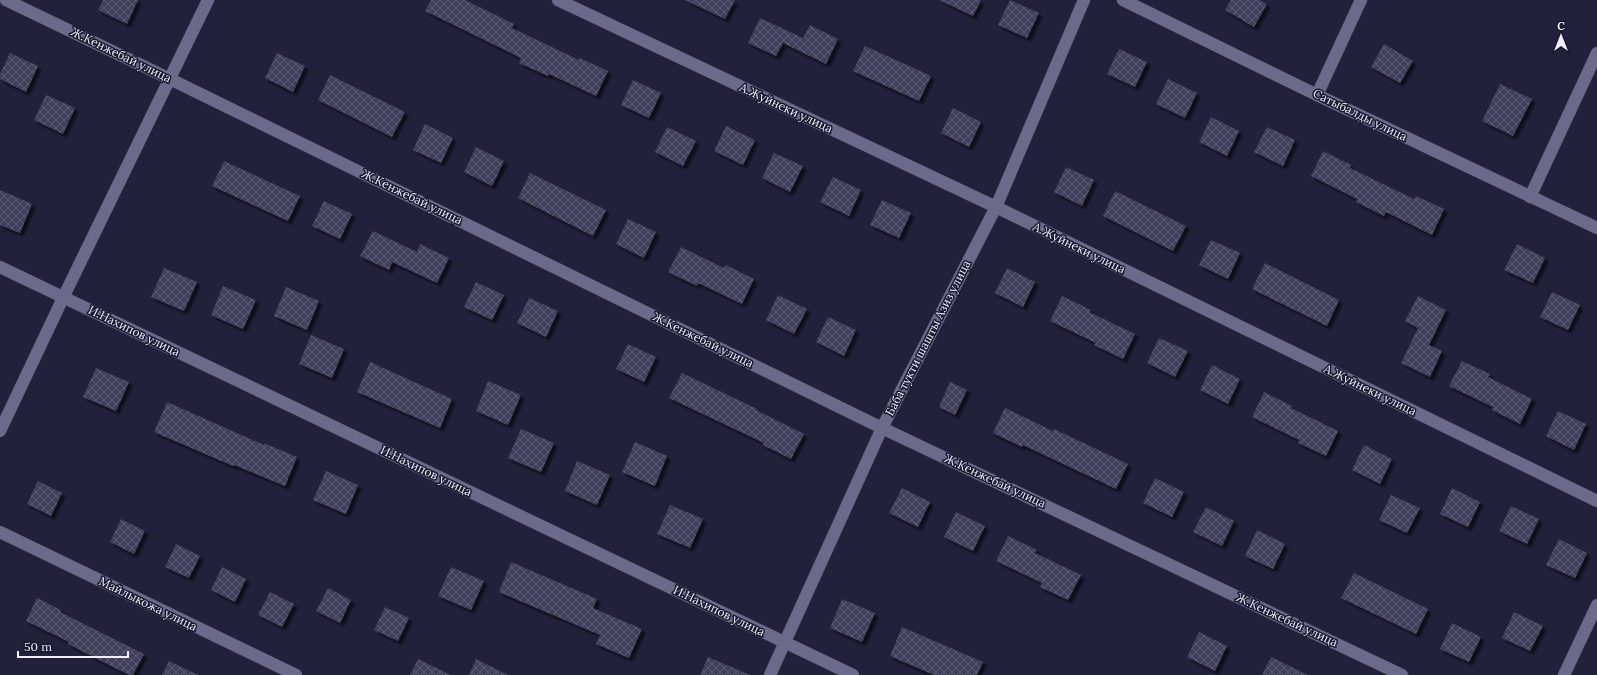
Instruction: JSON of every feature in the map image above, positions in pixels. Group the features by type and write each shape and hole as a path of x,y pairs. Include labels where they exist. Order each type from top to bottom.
{"street":[{"name":"Ж.Кенжебай улица","path":"6,0 882,428 1402,675"},
{"path":"0,431 208,0"},
{"name":"А.Жуйнеки улица","path":"558,0 996,208 1597,501"},
{"name":"Баба тукти шашты Азиз улица","path":"770,675 882,428 996,208 1084,0"},
{"name":"Сатыбалды улица","path":"1123,0 1317,95 1597,228"},
{"path":"1317,95 1361,0"},
{"path":"1530,197 1597,53"},
{"name":"И.Нахипов улица","path":"0,267 852,675"},
{"name":"Майлыкожа улица","path":"0,532 296,675"},
{"path":"1564,675 1597,605"}],"building":[{"path":"103,0 138,0 127,24 98,10"},
{"path":"431,0 465,0 514,24 512,28 579,60 580,58 608,71 596,96 549,74 548,76 519,63 521,58 425,11"},
{"path":"685,0 735,0 725,19"},
{"path":"939,0 981,0 973,16"},
{"path":"1010,0 1039,13 1027,38 998,25"},
{"path":"1231,0 1260,0 1267,4 1254,27 1225,10"},
{"path":"760,18 803,38 810,25 838,39 826,64 783,43 776,56 748,43"},
{"path":"1384,44 1413,61 1400,83 1371,67"},
{"path":"865,46 931,76 919,101 853,71"},
{"path":"1119,49 1147,62 1135,87 1107,74"},
{"path":"10,53 38,66 26,92 0,79 0,74"},
{"path":"277,53 305,66 293,92 265,78"},
{"path":"330,75 405,112 392,137 318,100"},
{"path":"1168,79 1197,93 1185,118 1156,104"},
{"path":"633,80 661,93 649,118 621,105"},
{"path":"1500,84 1532,99 1513,136 1482,121"},
{"path":"46,95 75,108 63,134 34,120"},
{"path":"953,108 981,122 969,147 941,133"},
{"path":"1211,117 1239,131 1227,156 1199,142"},
{"path":"425,124 453,138 441,163 413,150"},
{"path":"726,126 755,140 743,165 714,151"},
{"path":"667,127 696,141 683,166 655,152"},
{"path":"1267,127 1295,140 1283,166 1254,152"},
{"path":"476,147 504,161 492,186 464,172"},
{"path":"1323,151 1351,165 1350,168 1414,199 1416,196 1444,209 1432,235 1386,212 1384,216 1356,202 1357,199 1311,176"},
{"path":"774,153 803,166 790,192 762,178"},
{"path":"224,161 300,196 288,221 212,186"},
{"path":"1066,167 1094,180 1082,206 1054,192"},
{"path":"530,173 606,210 593,236 518,198"},
{"path":"833,177 861,190 849,216 820,202"},
{"path":"0,190 32,204 20,233 0,225"},
{"path":"1115,191 1186,226 1173,251 1103,216"},
{"path":"882,200 911,213 899,238 870,225"},
{"path":"324,201 352,214 340,239 312,226"},
{"path":"628,219 656,232 644,258 616,244"},
{"path":"373,231 417,252 420,244 449,258 437,283 392,262 389,270 360,256"},
{"path":"1211,240 1240,253 1228,279 1199,265"},
{"path":"1517,244 1545,258 1533,283 1504,270"},
{"path":"681,247 724,268 726,265 754,279 742,304 698,283 697,286 668,272"},
{"path":"1265,263 1339,300 1327,326 1252,289"},
{"path":"164,268 197,282 184,311 151,297"},
{"path":"1007,268 1035,282 1023,307 995,293"},
{"path":"476,282 504,295 492,320 464,307"},
{"path":"223,286 256,300 243,329 211,315"},
{"path":"286,287 319,301 307,330 274,316"},
{"path":"1552,292 1580,305 1568,330 1540,317"},
{"path":"778,295 807,309 794,334 766,320"},
{"path":"1062,296 1091,310 1089,312 1135,334 1123,359 1094,345 1096,343 1050,321"},
{"path":"1418,296 1446,310 1429,345 1442,351 1430,377 1401,363 1418,328 1405,321"},
{"path":"529,298 558,311 546,337 517,323"},
{"path":"828,317 856,330 844,356 816,342"},
{"path":"311,335 344,349 332,378 299,364"},
{"path":"1159,338 1188,351 1175,377 1147,363"},
{"path":"628,344 656,357 644,382 616,369"},
{"path":"1462,361 1490,374 1488,377 1532,399 1520,424 1492,410 1493,407 1449,386"},
{"path":"370,362 452,399 440,428 357,392"},
{"path":"1212,365 1240,379 1228,404 1200,390"},
{"path":"96,368 129,382 116,411 83,397"},
{"path":"682,373 757,409 756,410 804,434 791,459 763,445 764,443 669,398"},
{"path":"488,381 521,395 508,425 476,411"},
{"path":"950,382 967,390 955,415 939,407"},
{"path":"1264,392 1292,406 1291,408 1338,431 1326,456 1298,443 1299,440 1252,417"},
{"path":"167,402 264,445 264,443 297,457 285,486 234,465 233,466 154,432"},
{"path":"1005,408 1128,464 1116,489 1023,445 1022,447 993,433"},
{"path":"1558,411 1586,424 1574,450 1546,436"},
{"path":"521,429 554,443 541,472 508,458"},
{"path":"635,442 667,456 655,486 622,472"},
{"path":"1364,445 1392,459 1380,484 1352,470"},
{"path":"577,461 610,475 597,505 565,491"},
{"path":"326,471 358,485 346,514 313,500"},
{"path":"1155,478 1184,492 1172,517 1143,503"},
{"path":"38,481 62,493 51,516 27,504"},
{"path":"902,488 930,502 918,527 889,513"},
{"path":"1452,488 1480,502 1468,527 1440,514"},
{"path":"1391,495 1420,508 1407,533 1379,520"},
{"path":"670,505 703,519 690,548 657,534"},
{"path":"1511,506 1539,519 1527,544 1499,531"},
{"path":"1206,507 1234,521 1222,546 1193,532"},
{"path":"956,512 985,526 973,551 944,537"},
{"path":"121,519 145,531 134,554 110,542"},
{"path":"1257,530 1285,544 1273,569 1245,556"},
{"path":"1008,536 1037,550 1035,553 1081,575 1068,600 1040,587 1042,583 996,561"},
{"path":"1559,539 1587,553 1575,578 1546,565"},
{"path":"176,544 200,556 189,578 165,567"},
{"path":"511,562 597,599 593,608 642,629 629,658 596,644 600,635 499,592"},
{"path":"222,567 246,579 235,602 211,590"},
{"path":"451,567 484,581 471,610 438,596"},
{"path":"1354,573 1428,609 1416,634 1341,598"},
{"path":"328,588 351,600 340,623 316,611"},
{"path":"270,592 294,604 282,627 258,615"},
{"path":"37,598 61,610 60,612 144,654 133,675 129,675 109,665 68,644 69,642 26,621"},
{"path":"842,599 875,613 862,642 830,628"},
{"path":"385,607 409,618 398,641 374,630"},
{"path":"1514,612 1543,626 1530,651 1502,638"},
{"path":"1452,623 1481,637 1469,662 1440,649"},
{"path":"902,627 983,662 977,675 934,675 890,656"},
{"path":"1199,632 1227,646 1215,671 1187,657"},
{"path":"708,657 750,675 700,675"},
{"path":"1271,657 1308,675 1262,675"},
{"path":"418,659 451,675 410,675"},
{"path":"476,659 508,675 469,675"},
{"path":"169,661 198,675 162,675"}]}
